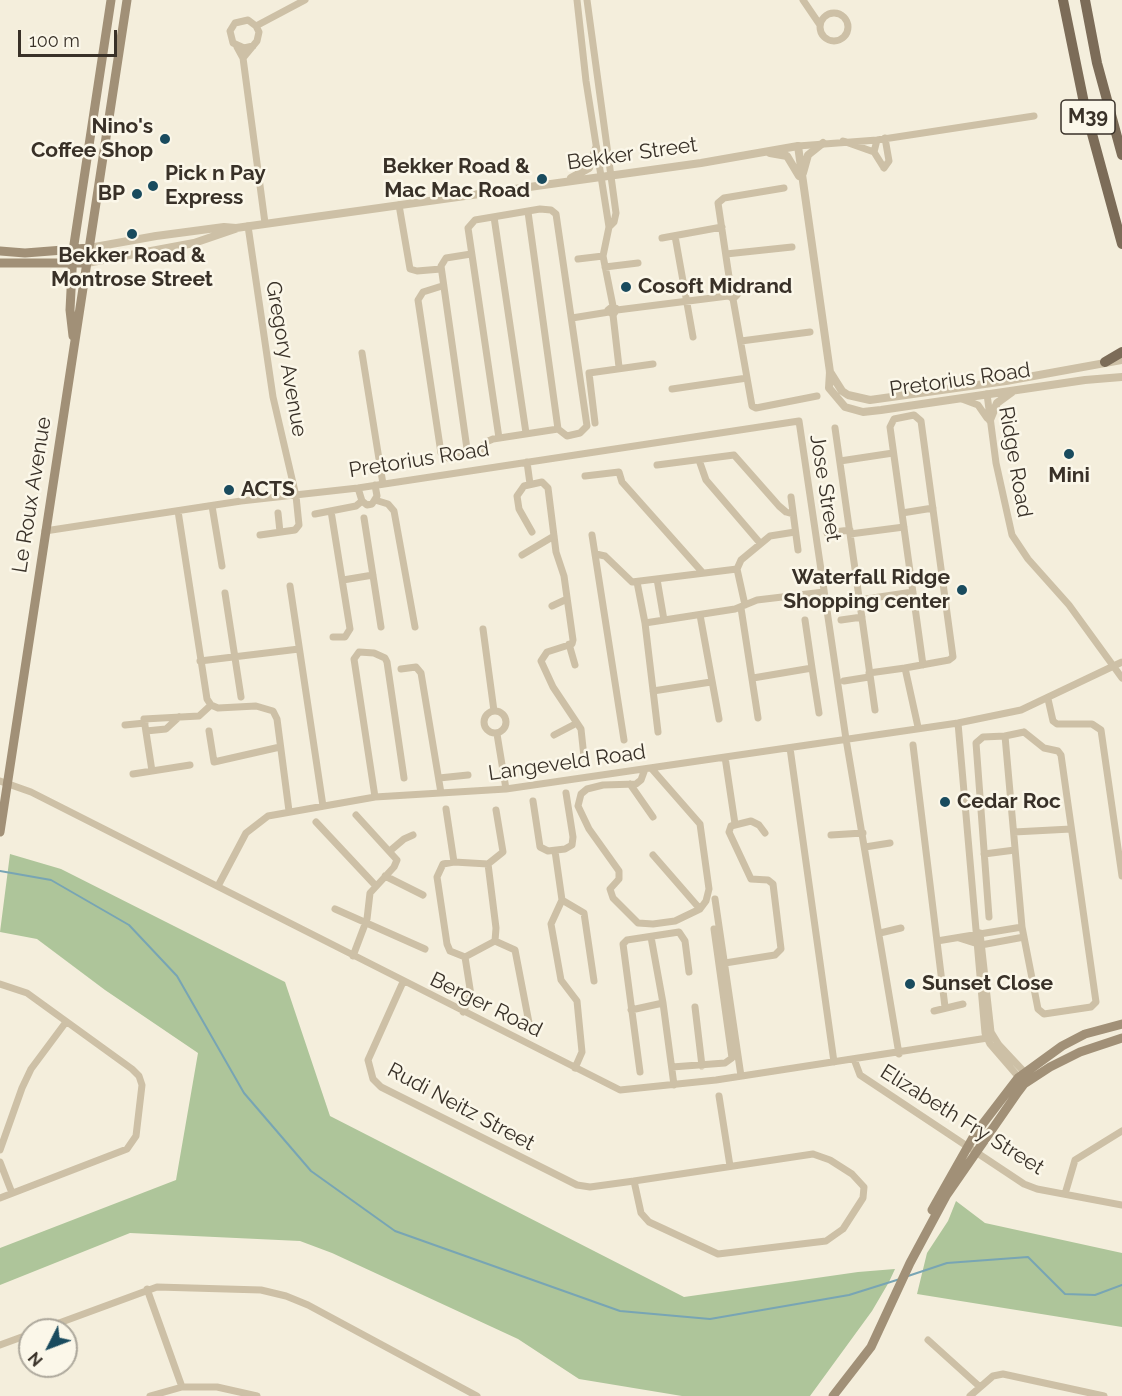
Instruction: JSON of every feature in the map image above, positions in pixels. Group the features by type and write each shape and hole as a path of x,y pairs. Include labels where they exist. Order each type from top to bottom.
{"main road":[{"name":"Le Roux Avenue","path":"74,342 70,310 73,251 111,0"},
{"name":"Le Roux Avenue","path":"0,832 4,781 127,0"},
{"name":"M39","path":"1063,0 1085,108 1122,244"},
{"name":"M39","path":"1085,0 1097,63 1122,155"},
{"path":"0,251 73,251 89,248"},
{"path":"0,263 87,263"},
{"path":"1106,362 1122,352"},
{"path":"832,1396 871,1347 922,1239 940,1193 1024,1078 1054,1051 1085,1034 1122,1024"},
{"path":"1024,1078 1070,1056 1122,1038"}],"street":[{"path":"256,26 304,0"},
{"path":"577,0 586,81 609,227 603,256 613,311 619,368"},
{"path":"587,0 616,213 614,222 609,227"},
{"path":"802,0 820,25 820,31 828,40 839,40 845,37 848,31 845,18 840,14 827,15 809,8"},
{"path":"820,25 827,15"},
{"path":"243,58 258,38 256,26 248,20 235,23 230,36 243,58 265,223"},
{"path":"237,47 253,46"},
{"path":"586,81 598,80"},
{"name":"Bekker Street","path":"87,263 194,243 236,228 265,223 701,163 841,140 881,139 1034,116"},
{"path":"874,152 881,139"},
{"path":"841,140 874,152 884,168 889,161 881,139"},
{"path":"803,180 808,155 824,143"},
{"name":"Pretorius Road","path":"798,146 830,372 829,388 841,405 852,410 872,411 1085,380 1122,377"},
{"path":"562,182 589,168 596,148"},
{"path":"764,151 787,156 803,180"},
{"path":"784,188 718,203 731,295 753,408 817,396"},
{"path":"399,205 410,269 417,271 441,269"},
{"path":"499,438 468,230 470,224 475,220 494,217 548,209 556,214 587,426 580,433 567,436 558,429 528,212"},
{"path":"494,217 526,433"},
{"name":"Gregory Avenue","path":"248,226 273,397 296,496 299,525 295,530 280,532"},
{"name":"Bekker Street","path":"89,248 156,236 224,227 236,228"},
{"path":"662,238 722,227"},
{"path":"675,236 693,337"},
{"path":"726,254 792,247"},
{"path":"468,456 442,286 441,262 446,258 471,254"},
{"path":"578,259 603,256"},
{"path":"605,267 638,262"},
{"path":"442,286 423,292 418,300 439,448 447,458 479,453 486,442 499,438 558,429"},
{"path":"572,318 686,299 731,295"},
{"path":"741,341 810,332"},
{"path":"358,488 362,501 367,505 375,500 379,484 362,353"},
{"name":"Pretorius Road","path":"830,372 842,390 861,400 953,389 1122,360"},
{"path":"595,423 589,374 653,364"},
{"path":"672,389 747,378"},
{"path":"953,389 987,394"},
{"path":"990,422 997,403 1012,392"},
{"name":"Ridge Road","path":"987,394 1004,508 1012,535 1028,559 1069,605 1122,678"},
{"path":"960,398 982,408 990,422"},
{"path":"844,681 951,660 953,657 918,416 890,422 922,665"},
{"name":"Pretorius Road","path":"45,531 212,506 358,488 799,421"},
{"name":"Jose Street","path":"799,421 846,739 866,847 899,1054"},
{"path":"835,428 875,710"},
{"path":"840,461 893,453"},
{"path":"657,465 734,455 779,506 793,514"},
{"path":"699,460 706,480 760,543"},
{"path":"527,462 530,484"},
{"path":"585,476 619,471 622,482 703,573"},
{"path":"532,532 517,501 518,492 530,484 542,482 547,486 573,640 569,644 551,650 542,656 541,661 553,687 582,732 584,757"},
{"path":"791,497 798,550"},
{"path":"375,500 388,504 394,512 415,627"},
{"path":"315,514 356,506 362,501"},
{"path":"212,506 222,566"},
{"path":"902,513 933,508"},
{"path":"178,511 200,661 207,699 211,705"},
{"path":"332,511 350,632 342,638 333,637"},
{"path":"260,535 280,532 278,513"},
{"path":"364,518 381,627"},
{"path":"827,533 904,527"},
{"path":"758,718 737,569 741,560 770,536 795,532"},
{"path":"592,535 624,740"},
{"path":"522,555 554,536"},
{"path":"596,554 605,556 627,580 637,582 737,569"},
{"path":"343,580 373,575"},
{"path":"657,579 664,620"},
{"path":"637,582 645,623 658,732"},
{"path":"290,586 323,806"},
{"path":"645,623 743,607 757,600 824,592"},
{"path":"860,600 913,592"},
{"path":"225,593 241,697"},
{"path":"552,606 567,598"},
{"path":"915,604 945,599"},
{"path":"700,615 719,719"},
{"path":"841,620 862,617"},
{"path":"805,620 819,713"},
{"path":"483,629 494,711"},
{"path":"569,644 575,665"},
{"path":"200,661 300,649"},
{"path":"375,797 354,659 358,652 374,653 385,658 387,662 404,778"},
{"name":"Langeveld Road","path":"218,886 246,833 268,816 375,797 506,789 958,723 1021,710 1122,662"},
{"path":"400,669 414,667 420,670 441,793"},
{"path":"753,678 812,668"},
{"path":"905,668 918,728"},
{"path":"653,692 711,682"},
{"path":"1048,699 1053,721 1057,724 1092,724 1101,730 1122,876"},
{"path":"125,725 199,716 211,705 269,708 277,720 288,812"},
{"path":"494,711 502,713 507,723 504,730 497,734 490,732 484,724 488,714 494,711"},
{"path":"146,731 166,729 179,717"},
{"path":"145,721 152,771"},
{"path":"554,735 577,723"},
{"path":"958,723 977,932 991,1039 1024,1078"},
{"path":"208,731 214,762 280,747"},
{"path":"988,917 976,743 983,736 1005,736 1024,732 1044,748 1058,751 1060,755 1096,1002 1091,1008 1044,1014 1038,1009 1022,927 1005,736"},
{"path":"497,734 506,789"},
{"path":"913,745 945,1007"},
{"path":"790,748 834,1062"},
{"path":"725,757 735,824"},
{"path":"133,774 190,765"},
{"path":"648,768 700,824 709,889 706,901 700,909 675,921 645,924 631,917 613,898 610,889 619,879 619,871 589,829 581,815 578,800 582,792 594,786 630,784 641,780 648,768"},
{"path":"439,778 468,775"},
{"name":"Berger Road","path":"4,781 218,886 620,1090 674,1086 991,1039"},
{"path":"630,784 653,817"},
{"path":"533,801 539,845 542,849 555,851 568,848 573,842 566,793"},
{"path":"446,809 454,862"},
{"path":"496,810 503,852 488,864 454,862 440,867 437,877 447,944 453,954 465,957 495,941 510,946 517,955 530,1028"},
{"path":"353,956 366,923 368,899 375,885 396,863 391,850 356,815"},
{"path":"316,822 375,885"},
{"path":"726,963 775,955 782,944 773,884 768,880 754,880 749,877 730,834 730,828 735,824 754,822 765,833"},
{"path":"1014,832 1071,829"},
{"path":"831,835 863,833"},
{"path":"391,850 407,837 413,836"},
{"path":"866,847 890,843"},
{"path":"984,854 1015,850"},
{"path":"555,851 562,900 551,924 561,980 577,1001 582,1052 575,1068"},
{"path":"653,855 700,909"},
{"path":"488,864 496,928 495,941"},
{"path":"385,876 423,896"},
{"path":"715,899 741,1076"},
{"path":"562,900 584,913 594,981"},
{"path":"335,909 425,949"},
{"path":"938,941 977,932 1022,927"},
{"path":"880,933 901,928"},
{"path":"672,1067 725,1063 733,1054 714,929"},
{"path":"640,1072 622,945 627,940 673,932 682,933 689,972"},
{"path":"651,937 674,1086"},
{"path":"959,938 979,944 1024,938"},
{"path":"463,1012 471,995 465,957"},
{"name":"Rudi Neitz Street","path":"404,982 368,1060 373,1079 381,1087 577,1185 591,1187 801,1155 819,1156 858,1178 863,1184 863,1198 843,1229 832,1239 718,1254 646,1220 641,1213 634,1181"},
{"path":"0,984 19,988 139,1076 142,1085 136,1136 130,1146 118,1153 0,1198"},
{"path":"632,1010 663,1003"},
{"path":"934,1011 963,1004"},
{"path":"695,1007 702,1066"},
{"path":"0,1150 31,1069 66,1022"},
{"name":"Elizabeth Fry Street","path":"854,1059 860,1075 1024,1184 1122,1205"},
{"path":"719,1096 730,1166"},
{"name":"Elizabeth Fry Street","path":"1065,1194 1075,1160 1122,1131"},
{"path":"0,1162 12,1193"},
{"path":"71,1318 147,1289 177,1287 250,1290 286,1296 477,1396"},
{"path":"147,1289 182,1388"},
{"path":"0,1345 18,1338"},
{"path":"928,1340 980,1387"},
{"path":"970,1396 993,1376 1004,1374 1104,1396"},
{"path":"150,1396 182,1388 216,1387 257,1396"}],"green space":[{"path":"10,854 61,869 285,982 330,1116 684,1297 858,1272 895,1269 889,1282 872,1311 810,1396 682,1396 579,1379 518,1339 332,1253 300,1241 130,1233 0,1285 0,1248 176,1180 198,1053 105,990 37,939 0,932"},
{"path":"956,1201 985,1223 1122,1253 1122,1327 917,1294 927,1253 948,1221"}],"waterway":[{"path":"0,871 51,880 129,925 177,976 244,1093 311,1171 395,1231 620,1311 710,1319 849,1295 900,1279"},
{"path":"908,1276 947,1263 1028,1257 1065,1294 1095,1295 1122,1285"}],"place":[{"name":"Nino's Coffee Shop","path":"165,139"},
{"name":"Bekker Road & Mac Mac Road","path":"542,179"},
{"name":"Pick n Pay Express","path":"153,186"},
{"name":"BP","path":"137,194"},
{"name":"Bekker Road & Montrose Street","path":"132,234"},
{"name":"Cosoft Midrand","path":"626,287"},
{"name":"Mini","path":"1069,454"},
{"name":"ACTS","path":"229,490"},
{"name":"Waterfall Ridge Shopping center","path":"962,590"},
{"name":"Cedar Roc","path":"945,802"},
{"name":"Sunset Close","path":"910,984"}]}
